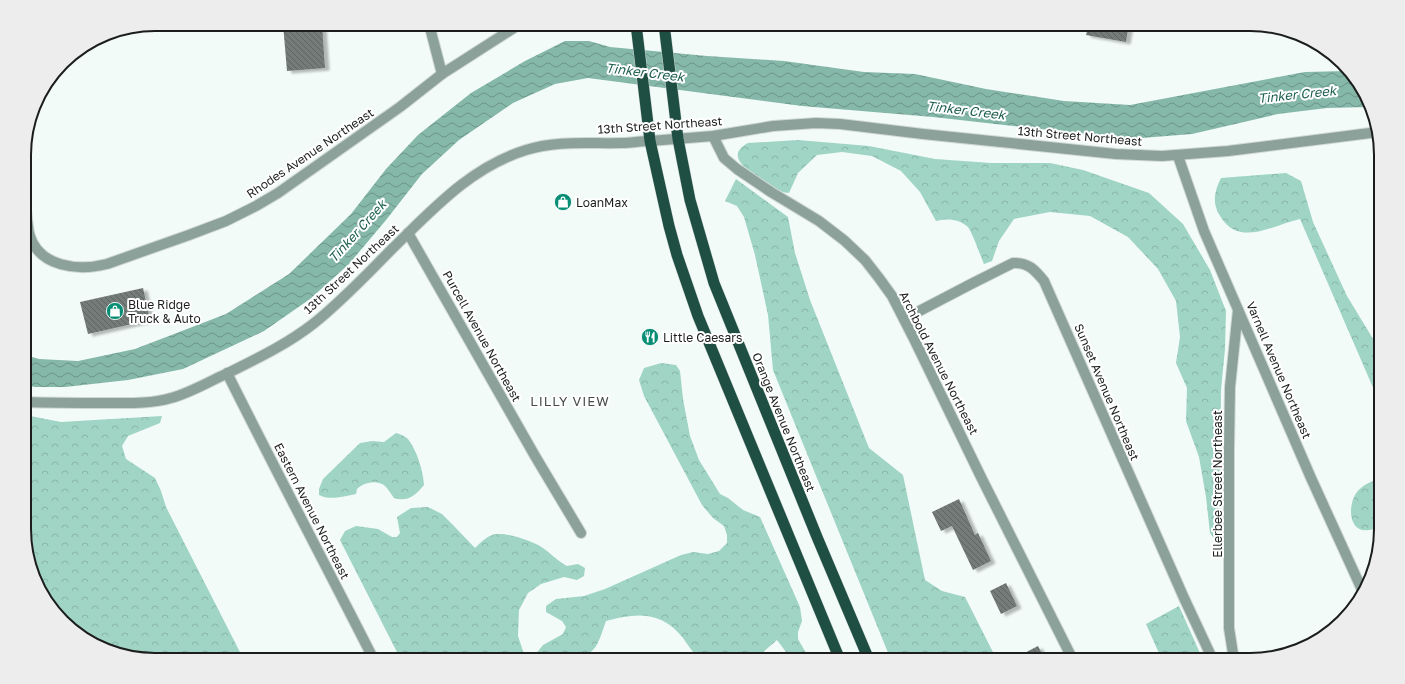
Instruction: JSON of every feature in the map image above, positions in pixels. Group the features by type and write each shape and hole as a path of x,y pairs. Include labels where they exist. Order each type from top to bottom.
{"highway":[{"path":"638,31 650,141 668,226 687,286 837,653"},
{"name":"Orange Avenue Northeast","path":"665,31 676,111 678,139 690,200 714,283 817,537 866,653"}],"street":[{"path":"431,31 442,74"},
{"name":"Rhodes Avenue Northeast","path":"31,236 40,253 52,262 66,267 95,267 108,264 189,236 226,221 278,193 400,108 442,74 509,31"},
{"name":"13th Street Northeast","path":"31,402 146,402 170,398 197,388 283,344 311,325 332,308 427,213 451,192 478,173 507,157 526,150 544,146 567,143 622,143 678,139 713,136 773,126 816,123 1116,154 1178,156 1372,133"},
{"name":"Archbold Avenue Northeast","path":"713,136 724,158 737,169 771,192 819,221 855,250 892,296 1070,653"},
{"name":"Varnell Avenue Northeast","path":"1178,156 1204,231 1311,478 1360,586"},
{"name":"Purcell Avenue Northeast","path":"408,233 535,456 581,533"},
{"name":"Sunset Avenue Northeast","path":"904,319 973,283 1014,264 1020,263 1035,270 1044,281 1180,591 1210,653"},
{"name":"Ellerbee Street Northeast","path":"1233,653 1229,628 1229,450 1230,387 1238,308"},
{"name":"Eastern Avenue Northeast","path":"227,373 282,484 298,511 370,653"}],"green space":[{"path":"798,140 869,146 935,159 991,163 1050,163 1083,170 1149,193 1183,224 1210,270 1226,311 1225,349 1221,390 1220,536 1216,541 1210,533 1199,457 1186,421 1187,388 1176,363 1180,337 1176,301 1158,269 1128,237 1090,216 1050,212 1014,219 999,241 992,261 984,264 970,230 965,224 953,220 936,221 920,192 901,171 872,156 842,152 817,155 798,173 789,193 771,186 745,167 738,158 738,153 741,148 748,143"},
{"path":"1286,173 1301,181 1313,222 1347,296 1374,340 1374,390 1300,219 1257,232 1247,233 1237,231 1228,226 1217,211 1215,193 1221,178"},
{"path":"736,179 788,217 795,253 810,300 869,448 903,475 925,580 942,591 965,597 993,653 888,653 773,370 768,315 755,255 744,217 737,206 725,201"},
{"path":"661,363 676,365 680,371 683,399 690,436 699,460 720,494 728,498 743,510 760,517 800,607 802,621 798,632 798,639 806,653 787,653 777,640 762,653 694,653 675,629 666,622 657,618 638,615 606,621 598,643 589,653 537,653 543,645 563,634 566,627 562,621 546,612 546,606 556,599 584,596 605,589 681,555 693,552 708,554 719,551 727,543 727,535 724,526 713,518 702,505 644,396 639,380 644,368"},
{"path":"31,416 61,422 162,416 160,423 128,436 122,446 126,459 155,478 166,507 240,653 155,653 131,651 100,640 86,632 62,611 48,591 40,576 32,545"},
{"path":"396,433 408,439 417,455 421,467 424,485 414,495 407,499 394,498 386,487 380,483 372,482 367,483 357,489 356,494 332,498 319,495 319,489 323,479 360,443 372,441 384,442"},
{"path":"1374,481 1374,529 1361,530 1356,527 1353,521 1351,507 1356,493"},
{"path":"428,507 442,514 475,548 491,535 508,535 540,546 567,566 578,564 585,568 584,576 577,580 564,577 541,584 528,593 519,610 518,636 524,653 397,653 340,540 345,531 356,526 378,529 392,537 397,537 400,533 397,517 411,508"},
{"path":"1179,606 1200,653 1159,653 1146,624"}],"water":[{"name":"Tinker Creek","path":"565,41 589,41 610,47 784,61 864,72 915,74 986,89 1064,101 1130,105 1305,72 1341,71 1353,86 1364,107 1327,108 1278,114 1192,134 1129,139 933,117 802,106 588,78 555,84 513,103 459,140 422,174 349,264 310,299 264,331 183,369 128,380 65,387 31,386 31,357 39,359 78,361 135,349 226,314 289,274 351,214 386,169 418,135 471,93 525,61"}],"building":[{"path":"284,31 322,31 325,68 287,71"},
{"path":"1087,31 1128,31 1126,42 1086,35"},
{"name":"Blue Ridge Truck & Auto","path":"143,288 150,320 88,334 80,302"},
{"path":"959,499 975,535 978,533 991,561 973,570 952,526 941,531 932,512"},
{"path":"1006,583 1017,606 1001,614 990,591"},
{"path":"1038,646 1042,653 1024,653"}],"place":[{"name":"LoanMax","path":"563,202"},
{"name":"Blue Ridge Truck & Auto","path":"115,311"},
{"name":"Little Caesars","path":"650,337"}],"district":[{"name":"LILLY VIEW","path":"570,401"}]}
